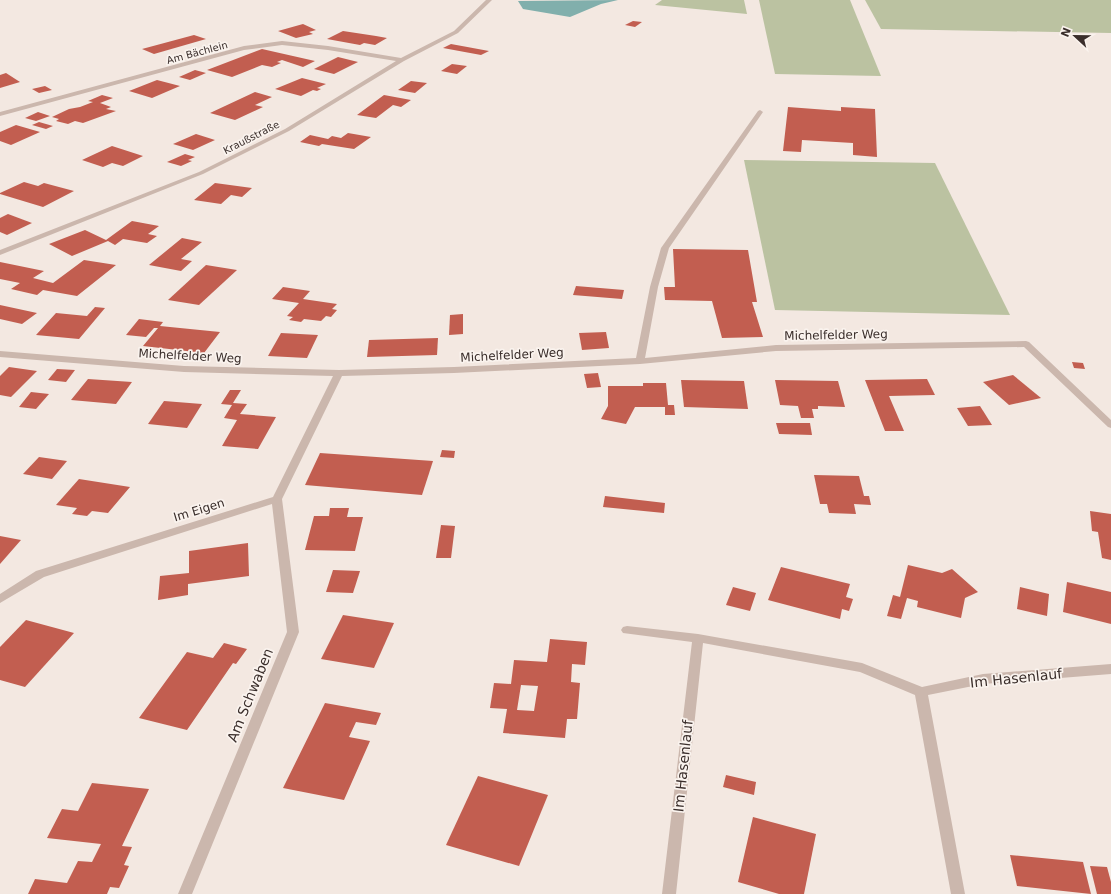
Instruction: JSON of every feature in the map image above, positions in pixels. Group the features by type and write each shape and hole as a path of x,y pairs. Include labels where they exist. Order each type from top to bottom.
{"street":[{"name":"Kraußstraße","path":"0,253 202,173 287,130 402,60 456,32 489,0"},
{"name":"Am Bächlein","path":"0,114 244,48 282,44 328,48 402,60"},
{"path":"640,360 654,287 665,248 760,112"},
{"name":"Michelfelder Weg","path":"0,354 184,369 339,373 454,370 640,360 776,348 1026,344 1111,426"},
{"path":"277,499 339,373"},
{"name":"Im Eigen","path":"0,599 40,574 277,499"},
{"name":"Am Schwaben","path":"186,894 293,632 277,499"},
{"path":"627,630 698,638 862,668 921,692 958,894"},
{"name":"Im Hasenlauf","path":"669,894 698,638"},
{"name":"Im Hasenlauf","path":"921,692 983,679 1111,669"}],"green space":[{"path":"662,0 744,0 747,14 655,5"},
{"path":"759,0 850,0 881,76 775,74"},
{"path":"865,0 1111,0 1111,33 881,29"},
{"path":"744,160 935,163 1010,315 775,310"}],"water":[{"path":"618,0 601,4 570,17 523,9 518,1"}],"building":[{"path":"633,21 642,22 635,27 625,25"},
{"path":"303,24 316,30 309,32 313,34 296,38 278,31"},
{"path":"343,31 387,38 375,45 364,43 360,45 327,39"},
{"path":"194,35 206,39 154,54 142,49"},
{"path":"451,44 489,51 481,55 443,48"},
{"path":"262,49 315,61 303,67 282,60 277,62 281,63 272,67 262,65 232,77 207,70"},
{"path":"338,57 358,62 334,74 314,69"},
{"path":"452,64 467,66 457,74 441,71"},
{"path":"195,70 206,73 190,80 179,77"},
{"path":"6,73 20,82 0,88 0,75"},
{"path":"302,78 326,84 317,88 321,89 317,91 313,90 301,96 275,89"},
{"path":"157,80 180,86 152,98 129,91"},
{"path":"411,81 427,83 415,93 398,90"},
{"path":"45,86 52,90 39,93 32,89"},
{"path":"255,92 272,97 255,105 263,107 235,120 210,113"},
{"path":"102,95 113,98 100,103 111,107 106,109 116,111 83,123 75,121 68,124 56,121 59,119 52,117 69,109 93,102 88,101"},
{"path":"384,95 411,100 401,107 393,105 376,118 357,115"},
{"path":"788,107 841,111 841,107 875,109 877,157 853,155 853,143 802,140 801,152 783,151"},
{"path":"38,112 50,116 36,121 25,118"},
{"path":"39,122 53,126 46,129 32,125"},
{"path":"16,125 40,132 11,145 0,141 0,132"},
{"path":"348,133 371,137 354,149 322,144 319,146 300,142 310,135 328,139 332,136 341,138"},
{"path":"196,134 215,140 193,150 173,144"},
{"path":"112,146 143,156 123,166 112,163 103,167 82,160"},
{"path":"185,154 195,157 188,160 192,161 181,166 167,162"},
{"path":"24,182 38,186 44,183 74,191 43,207 0,194"},
{"path":"215,183 252,188 242,197 231,195 221,204 194,200"},
{"path":"8,214 32,223 7,235 0,232 0,218"},
{"path":"132,221 159,226 148,234 157,236 147,243 123,239 115,245 108,241 72,256 49,244 85,230 106,240"},
{"path":"182,238 202,242 181,259 192,261 181,271 149,265"},
{"path":"673,249 748,250 757,302 752,302 763,337 722,338 712,301 665,300 664,287 675,287"},
{"path":"84,260 116,265 77,296 43,290 37,295 11,289 20,283 0,279 0,262 44,271 33,278 53,283"},
{"path":"206,265 237,270 199,305 168,300"},
{"path":"576,286 624,290 622,299 573,295"},
{"path":"283,287 310,291 303,299 337,304 332,309 337,310 331,317 326,316 321,321 304,319 301,322 289,320 293,317 287,316 299,303 272,299"},
{"path":"0,305 37,313 22,324 0,319"},
{"path":"95,307 105,308 79,339 36,335 56,313 87,316"},
{"path":"463,314 463,334 449,335 450,315"},
{"path":"139,319 163,322 160,326 220,332 204,353 143,346 158,328 154,328 146,337 126,335"},
{"path":"606,332 609,348 582,350 579,333"},
{"path":"281,333 318,335 307,358 268,356"},
{"path":"438,338 437,355 367,357 369,340"},
{"path":"1072,362 1083,363 1085,369 1074,368"},
{"path":"9,367 37,371 11,397 0,395 0,376"},
{"path":"57,369 75,370 66,382 48,380"},
{"path":"598,373 601,387 587,388 584,374"},
{"path":"1013,375 1041,398 1009,405 983,382"},
{"path":"88,379 132,382 116,404 71,400"},
{"path":"927,379 935,395 889,396 904,431 885,431 865,380"},
{"path":"681,380 744,381 748,409 684,407"},
{"path":"775,380 838,381 845,407 818,406 818,409 812,409 814,418 801,418 798,406 780,405"},
{"path":"643,383 666,383 668,405 674,405 675,415 665,415 665,407 635,407 626,424 601,419 608,406 608,386 643,386"},
{"path":"230,390 241,390 233,403 247,404 240,414 276,417 258,449 222,446 237,420 224,418 232,405 221,404"},
{"path":"31,392 49,394 36,409 19,407"},
{"path":"164,401 202,404 187,428 148,424"},
{"path":"980,406 992,425 968,426 957,408"},
{"path":"776,423 810,423 812,435 779,434"},
{"path":"442,450 455,451 454,458 440,457"},
{"path":"320,453 433,461 422,495 305,485"},
{"path":"39,457 67,461 52,479 23,474"},
{"path":"814,475 859,476 864,496 869,496 871,505 854,504 856,514 829,513 827,504 820,504"},
{"path":"79,479 130,487 108,513 92,511 87,516 72,514 77,508 56,505"},
{"path":"605,496 665,503 664,513 603,507"},
{"path":"330,508 349,508 347,517 363,517 355,551 305,550 314,516 329,516"},
{"path":"1090,511 1111,514 1111,560 1102,558 1098,532 1092,531"},
{"path":"441,525 455,526 451,558 436,558"},
{"path":"0,536 21,540 0,564"},
{"path":"248,543 249,576 188,584 188,595 158,600 160,576 189,573 189,551"},
{"path":"908,565 942,573 952,569 978,592 965,598 961,618 917,607 918,601 907,598 901,619 887,616 893,595 900,597"},
{"path":"781,567 850,584 846,597 853,599 849,611 842,609 840,619 768,600"},
{"path":"333,570 360,571 353,593 326,592"},
{"path":"1067,582 1111,592 1111,624 1063,612"},
{"path":"733,587 756,593 750,611 726,605"},
{"path":"1020,587 1049,594 1047,616 1017,609"},
{"path":"343,615 394,623 374,668 321,659"},
{"path":"26,620 74,633 25,687 0,680 0,647"},
{"path":"550,639 587,642 585,665 572,664 571,682 580,683 577,719 567,719 565,738 503,733 507,709 490,708 494,683 511,684 514,660 547,662","holes":["521,685 538,686 534,711 517,710"]},
{"path":"224,643 247,649 236,664 233,663 187,730 139,718 187,652 213,658"},
{"path":"325,703 381,713 376,725 356,722 349,737 370,741 344,800 283,788"},
{"path":"726,775 756,782 754,795 723,787"},
{"path":"478,776 548,795 519,866 446,845"},
{"path":"92,783 149,789 122,846 132,847 124,865 129,866 119,888 110,887 107,894 28,894 35,879 67,883 78,861 92,862 101,844 47,838 62,809 78,811"},
{"path":"753,817 816,834 804,894 779,894 738,882"},
{"path":"1010,855 1083,862 1091,894 1017,886"},
{"path":"1090,866 1107,867 1111,882 1111,894 1097,894"}]}
